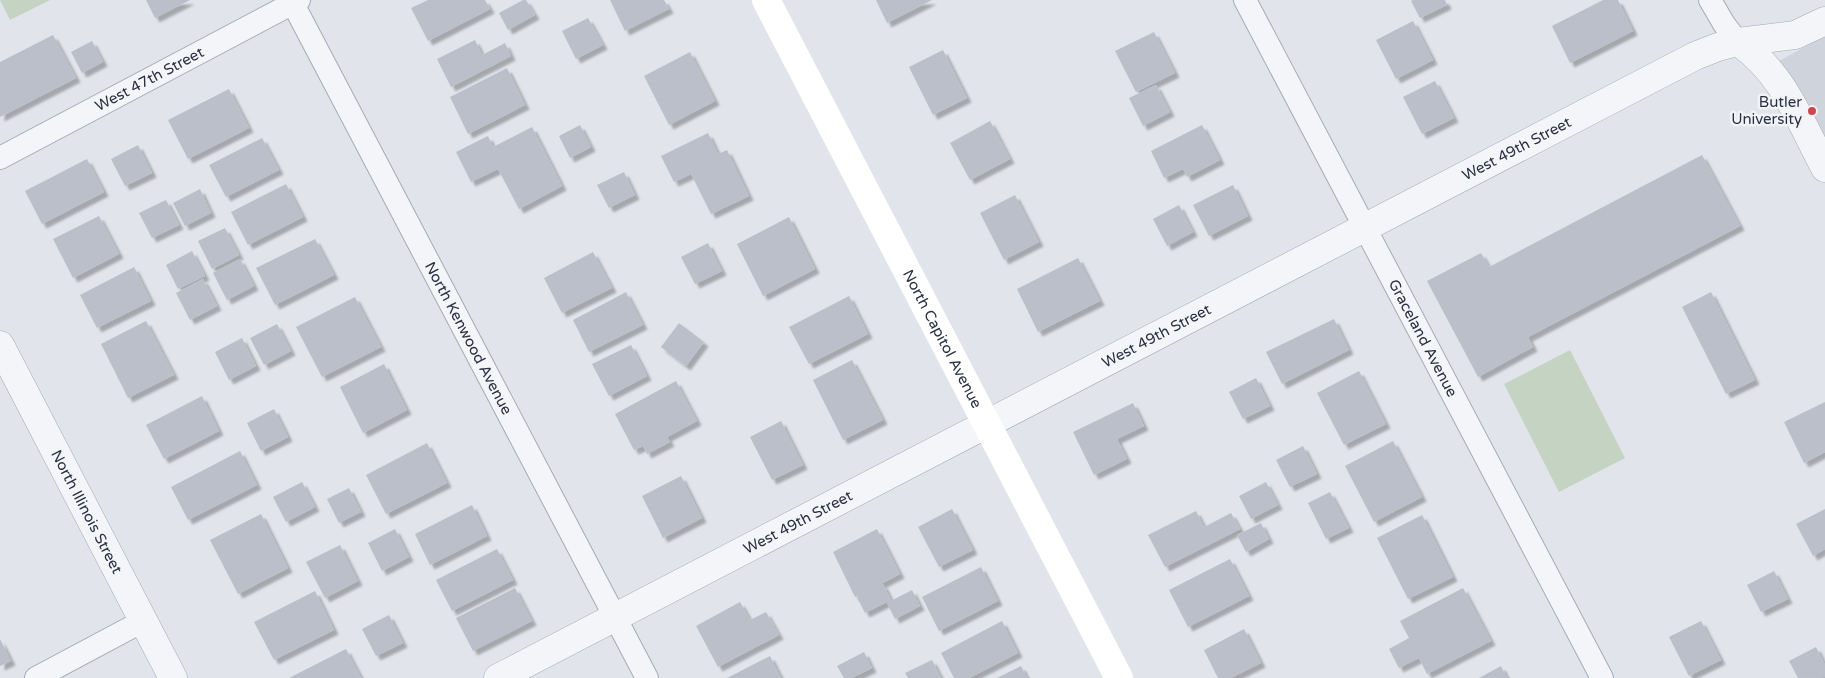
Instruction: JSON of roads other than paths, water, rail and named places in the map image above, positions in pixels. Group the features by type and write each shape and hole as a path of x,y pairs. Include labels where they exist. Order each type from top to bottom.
{"main road":[{"name":"North Capitol Avenue","path":"766,0 1119,678"}],"street":[{"name":"Graceland Avenue","path":"1245,0 1602,678"},
{"path":"1710,0 1724,24 1738,42 1765,64 1774,75 1784,90 1825,168"},
{"name":"West 47th Street","path":"0,158 294,1"},
{"name":"North Kenwood Avenue","path":"294,1 647,678"},
{"name":"West 49th Street","path":"498,678 1694,56 1738,42 1795,35 1825,21"},
{"name":"North Illinois Street","path":"0,345 173,678"},
{"path":"36,678 143,621"}],"place":[{"name":"Butler University","path":"1812,111"}]}
